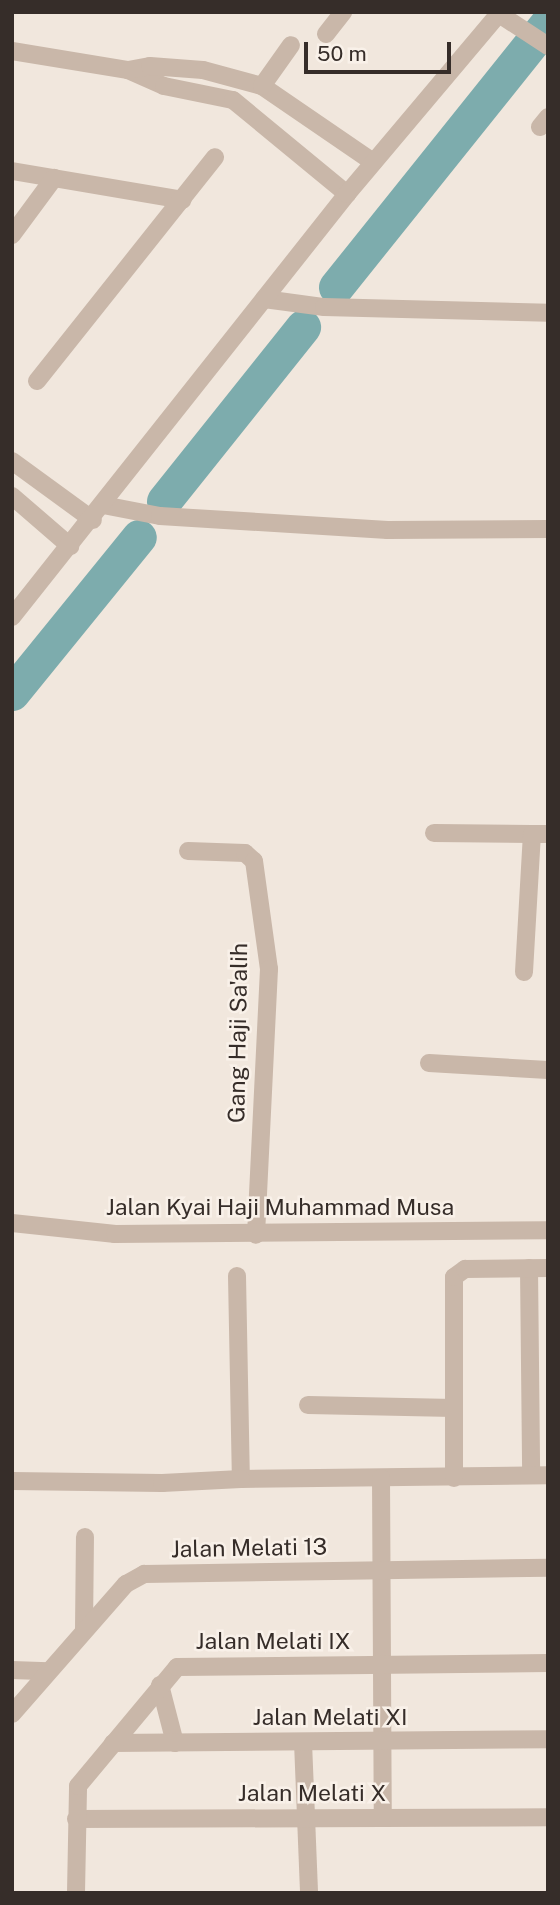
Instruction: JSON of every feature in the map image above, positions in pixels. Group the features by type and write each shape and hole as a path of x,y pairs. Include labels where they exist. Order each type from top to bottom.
{"street":[{"path":"326,34 343,12"},
{"path":"12,617 98,512 347,194 499,13 548,46"},
{"path":"262,86 291,45"},
{"path":"12,51 128,70 164,86 243,106 347,194"},
{"path":"128,70 150,66 203,70 262,86 373,162"},
{"path":"37,381 215,157"},
{"path":"12,171 183,200"},
{"path":"12,235 54,178"},
{"path":"264,299 324,307 548,313"},
{"path":"12,461 98,512 132,511 160,516 387,530 548,529"},
{"path":"12,496 71,546"},
{"path":"434,833 540,834 524,972"},
{"name":"Gang Haji Sa'alih","path":"188,851 245,853 254,861 268,969 256,1235"},
{"path":"429,1063 548,1070"},
{"name":"Jalan Kyai Haji Muhammad Musa","path":"12,1223 115,1234 256,1235 548,1230"},
{"path":"12,1481 162,1483 241,1479 539,1475 529,1268"},
{"path":"454,1478 454,1277 465,1269 548,1268"},
{"path":"237,1276 241,1479"},
{"path":"308,1405 454,1408"},
{"path":"381,1478 383,1817"},
{"path":"84,1630 85,1536"},
{"name":"Jalan Melati 13","path":"12,1714 126,1584 149,1573 548,1568"},
{"name":"Jalan Melati IX","path":"76,1893 78,1786 160,1685 181,1665 548,1663"},
{"path":"12,1670 48,1671"},
{"path":"160,1685 175,1743"},
{"name":"Jalan Melati XI","path":"113,1743 548,1739"},
{"path":"303,1742 309,1893"},
{"name":"Jalan Melati X","path":"76,1819 548,1817"}],"waterway":[{"path":"336,287 548,22"},
{"path":"164,501 303,327"},
{"path":"12,693 139,537"}]}
